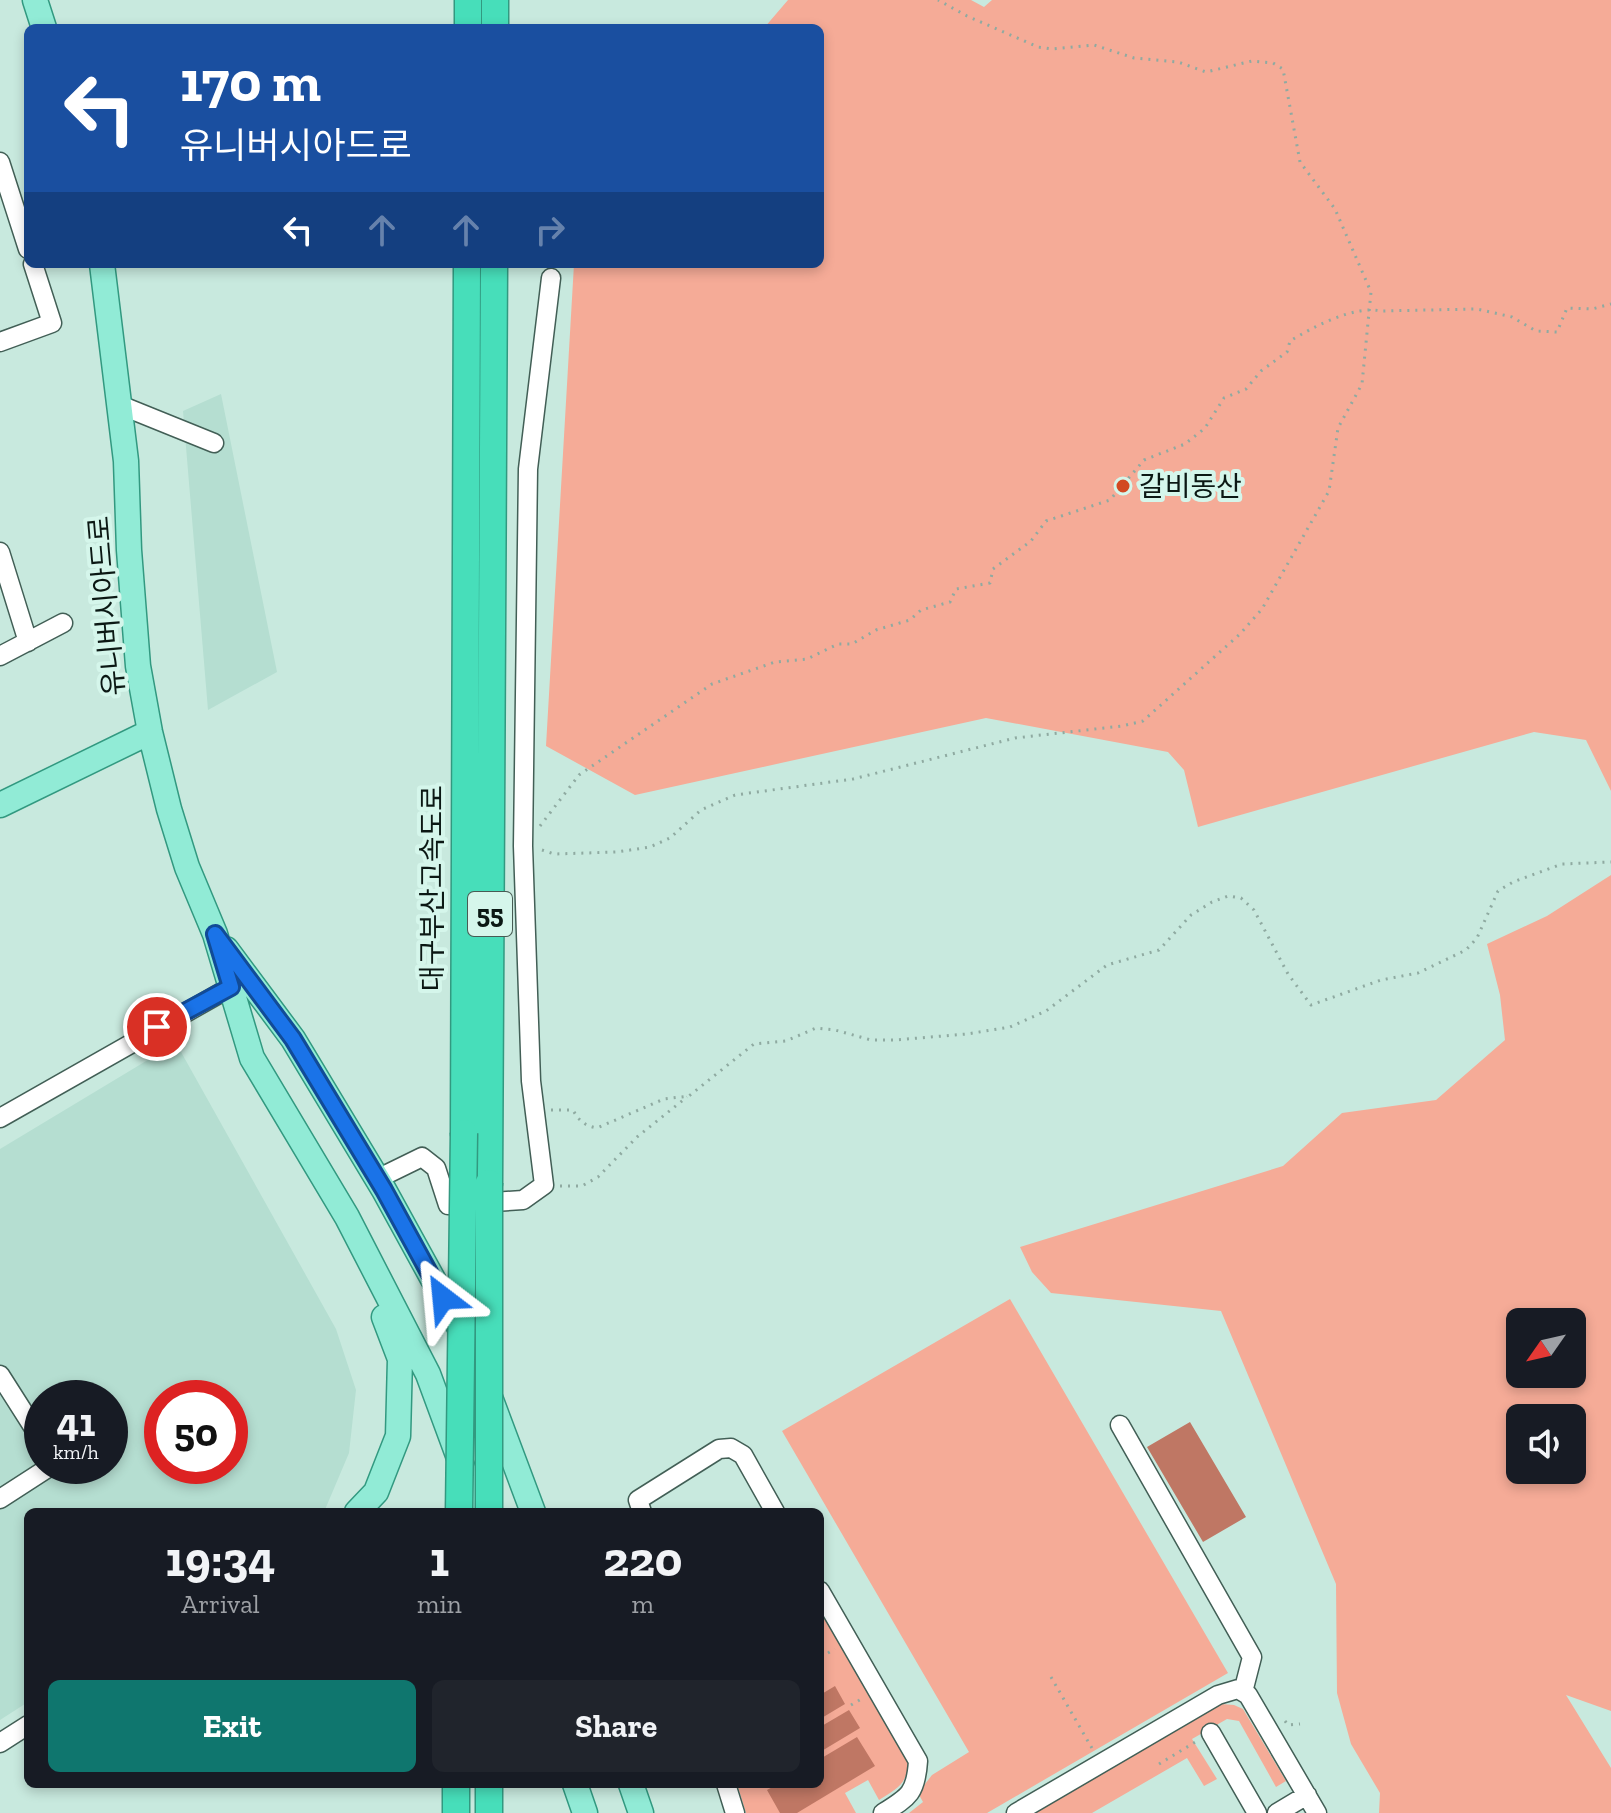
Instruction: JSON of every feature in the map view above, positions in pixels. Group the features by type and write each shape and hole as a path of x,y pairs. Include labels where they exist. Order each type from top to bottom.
{"highway":[{"path":"468,0 468,24"},
{"path":"495,0 495,24"},
{"name":"대구부산고속도로","path":"459,1508 464,1133 467,268"},
{"name":"대구부산고속도로","path":"489,1508 494,268"},
{"path":"456,1788 456,1813"},
{"path":"489,1788 489,1813"}],"main road":[{"path":"35,0 43,24"},
{"name":"유니버시아드로","path":"103,268 126,461 138,666 150,732 187,867 215,934 252,1058 347,1217 428,1374 478,1508"},
{"path":"0,805 150,732"},
{"name":"유니버시아드로","path":"215,934 293,1039 377,1179 473,1352 532,1508"},
{"path":"347,1217 400,1359 398,1436 376,1492 361,1508"},
{"path":"576,1788 585,1813"},
{"path":"632,1788 641,1813"}],"street":[{"path":"0,162 24,237"},
{"path":"0,342 52,323 34,268"},
{"path":"377,1179 422,1157 436,1168 448,1205 523,1200 544,1185 531,1081 528,469 551,278"},
{"path":"120,405 214,443"},
{"path":"0,552 28,642"},
{"path":"0,656 63,623"},
{"path":"0,1118 231,987"},
{"path":"0,1375 24,1413"},
{"path":"1120,1425 1252,1657 1243,1692"},
{"path":"641,1508 638,1500 719,1449 731,1448 743,1455 773,1508"},
{"path":"0,1499 24,1483"},
{"path":"824,1598 918,1761 909,1798 883,1813"},
{"path":"1016,1813 1218,1695 1238,1689 1248,1695 1317,1813"},
{"path":"0,1743 24,1728"},
{"path":"1211,1733 1257,1813"},
{"path":"727,1788 735,1813"},
{"path":"1277,1813 1307,1795"}],"path":[{"path":"938,0 1038,47 1052,49 1094,45 1134,58 1178,62 1206,72 1252,61 1279,65 1287,78 1300,162 1339,217 1371,292 1371,309 1362,384 1338,428 1332,480 1319,511 1256,618 1143,721 1015,738 853,779 735,795 701,810 670,838 639,850 554,854 539,849 528,841 579,775 712,684 775,662 807,659 838,644 852,644 876,630 910,620 921,610 950,602 956,589 990,583 993,569 1031,541 1046,521 1110,500 1144,460 1185,444 1205,428 1224,398 1246,389 1261,371 1287,352 1290,341 1318,324 1371,309 1477,309 1512,317 1536,331 1557,332 1567,308 1592,309 1611,304"},
{"path":"544,1185 582,1186 598,1177 637,1137 754,1044 786,1041 816,1028 871,1040 895,1040 1010,1027 1037,1017 1107,965 1159,950 1191,915 1228,896 1241,898 1254,910 1288,974 1311,1005 1381,980 1418,973 1471,946 1491,903 1503,887 1562,864 1611,862"},
{"path":"535,1109 573,1110 578,1119 597,1128 664,1099 689,1096"},
{"path":"1051,1677 1101,1763"},
{"path":"1159,1764 1211,1733"}],"shaded area":[{"path":"788,0 971,0 984,7 992,0 1611,0 1611,791 1586,740 1534,732 1198,827 1184,770 1168,752 986,718 635,795 546,746 574,268 824,268 824,24 767,24"},
{"path":"221,394 277,672 208,710 183,411"},
{"path":"1611,875 1611,1711 1566,1695 1611,1768 1611,1813 1379,1813 1380,1793 1351,1744 1337,1693 1336,1584 1221,1311 1051,1293 1032,1272 1020,1247 1283,1166 1342,1113 1436,1100 1505,1040 1500,995 1487,944 1547,916"},
{"path":"176,1043 336,1329 356,1390 349,1453 326,1508 24,1508 24,1705 0,1720 0,1149"},
{"path":"1010,1299 1228,1673 987,1813 909,1813 923,1802 918,1793 932,1775 969,1752 782,1431"},
{"path":"1190,1422 1246,1517 1203,1542 1147,1447"},
{"path":"824,1611 908,1759 904,1780 879,1800 868,1780 845,1793 856,1813 746,1813 738,1788 824,1788"},
{"path":"835,1686 845,1704 824,1717 824,1693"},
{"path":"1221,1704 1243,1709 1286,1781 1276,1787 1239,1721 1227,1719 1192,1739 1217,1779 1204,1786 1187,1758 1092,1813 1030,1813 1213,1706"},
{"path":"849,1710 860,1728 824,1750 824,1725"},
{"path":"857,1737 875,1766 797,1813 780,1813 767,1790 824,1788 824,1757"}],"place":[{"name":"갈비동산","path":"1123,486"}],"route":[{"path":"157,1027 231,987 215,934 293,1039 384,1190 443,1298"}]}
